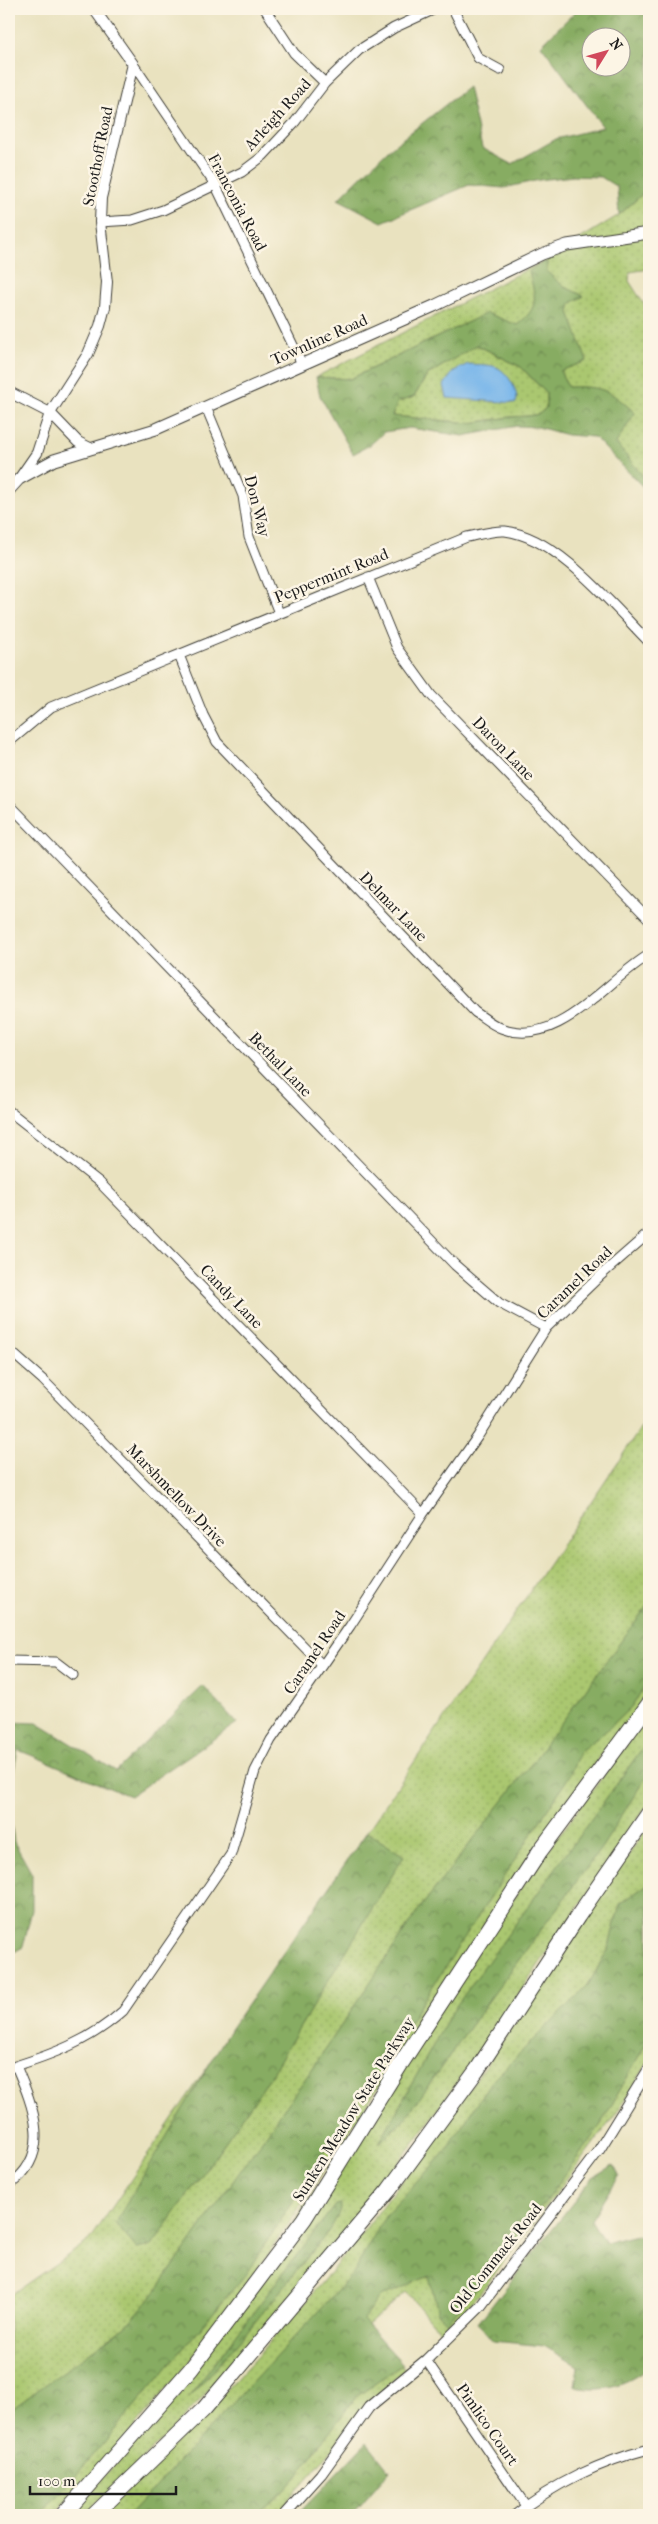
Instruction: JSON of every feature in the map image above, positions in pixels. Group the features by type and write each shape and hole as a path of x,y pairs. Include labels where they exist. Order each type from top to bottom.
{"highway":[{"name":"Sunken Meadow State Parkway","path":"63,2515 191,2369 304,2219 400,2065 540,1851 649,1704"},
{"path":"94,2515 204,2409 389,2190 477,2070 578,1916 649,1813"}],"main road":[{"name":"Townline Road","path":"9,490 19,479 54,460 156,429 434,306 550,251 567,245 649,233"}],"street":[{"path":"94,9 133,64"},
{"path":"265,9 294,54 325,84"},
{"name":"Arleigh Road","path":"100,222 132,220 163,210 242,172 263,156 295,122 325,84 359,50 375,38 435,9"},
{"path":"453,9 478,58 500,70"},
{"name":"Franconia Road","path":"133,64 216,186 302,364"},
{"name":"Stoothoff Road","path":"19,479 37,453 50,413 88,354 100,326 105,307 107,282 100,222 102,198 133,64"},
{"path":"9,392 50,413 78,442 90,448"},
{"name":"Don Way","path":"206,407 243,496 249,537 279,613"},
{"name":"Peppermint Road","path":"9,742 51,707 110,681 179,655 467,537 504,531 532,538 566,560 649,642"},
{"name":"Daron Lane","path":"368,577 397,648 431,695 649,919"},
{"name":"Delmar Lane","path":"179,655 203,715 222,748 475,1012 502,1028 525,1032 545,1029 571,1017 632,965 649,955"},
{"name":"Bethal Lane","path":"9,804 455,1265 499,1303 546,1328"},
{"name":"Candy Lane","path":"9,1111 99,1182 423,1514"},
{"name":"Caramel Road","path":"12,2067 84,2040 104,2028 123,2011 231,1854 254,1771 271,1740 350,1626 423,1514 478,1436 546,1328 601,1275 649,1233"},
{"name":"Marshmellow Drive","path":"9,1350 50,1386 322,1665"},
{"path":"9,1661 56,1662 73,1675"},
{"path":"9,2185 18,2179 30,2163 36,2144 37,2126 12,2067"},
{"name":"Old Commack Road","path":"284,2515 321,2474 369,2407 426,2360 480,2307 599,2150 649,2068"},
{"name":"Pimlico Court","path":"426,2360 526,2506"},
{"path":"515,2515 526,2506 578,2475 624,2456 649,2449"}],"green space":[{"path":"578,9 649,9 649,188 619,215 617,187 601,177 573,176 539,180 504,188 469,185 382,222 338,199 387,151 468,87 482,148 512,164 556,139 603,127 541,45"},
{"path":"649,188 649,269 630,272 629,281 649,312 649,487 483,318 471,321 350,379 316,377 547,259 619,215"},
{"path":"547,259 547,272 563,286 584,296 571,303 569,312 587,361 560,371 568,387 590,387 605,391 619,399 635,413 616,443 649,484 649,493 594,437 567,435 538,427 517,426 463,436 410,428 384,432 370,445 353,454 320,396 316,377 350,379 487,313 517,325 533,307 534,295 529,271","holes":["477,345 521,367 546,393 546,408 539,414 471,423 392,416 398,402 414,397 427,375"]},
{"path":"477,345 521,367 546,393 546,408 539,414 529,416 471,423 392,416 398,402 414,397 427,375"},
{"path":"649,1416 649,1694 599,1758 524,1864 288,2225 226,2316 136,2426 54,2515 9,2515 9,2296 90,2240"},
{"path":"649,1603 649,1680 631,1707 606,1731 580,1751 568,1778 245,2275 91,2458 40,2515 9,2515 9,2411 126,2326 156,2291 312,2069 420,1908 526,1771"},
{"path":"203,1686 237,1723 130,1796 18,1750 9,1796 9,1722 37,1723 116,1771"},
{"path":"649,1714 649,1803 495,2029 415,2141 340,2241 185,2417 84,2515 69,2515 169,2405 527,1879"},
{"path":"649,1739 649,1772 602,1847 473,2022 405,2119 379,2143 451,2013"},
{"path":"9,1808 14,1842 32,1874 32,1910 23,1947 9,1955"},
{"path":"649,1825 649,2061 616,2114 486,2285 443,2335 406,2292 368,2325 405,2369 368,2403 316,2469 275,2515 103,2515 235,2381 298,2311 358,2238 471,2086"},
{"path":"367,1832 404,1856 263,2088 152,2246 137,2249 115,2223 231,2028"},
{"path":"649,1883 649,2038 600,2126 525,2230 447,2322 438,2313 429,2276 378,2298 363,2320 403,2364 356,2397 290,2485 255,2515 129,2515 350,2277 386,2215 445,2152 492,2081 588,1985 608,1950 620,1904"},
{"path":"613,2165 619,2175 591,2220 605,2243 637,2235 649,2242 649,2367 623,2383 614,2386 585,2388 575,2386 578,2366 544,2346 493,2341 478,2323 593,2177"},
{"path":"341,2204 331,2228 325,2236 246,2332 188,2398 335,2205"},
{"path":"367,2442 390,2471 352,2515 297,2515"}],"water":[{"path":"468,364 490,365 500,369 512,382 517,398 516,403 447,398 444,385 454,371"}]}
